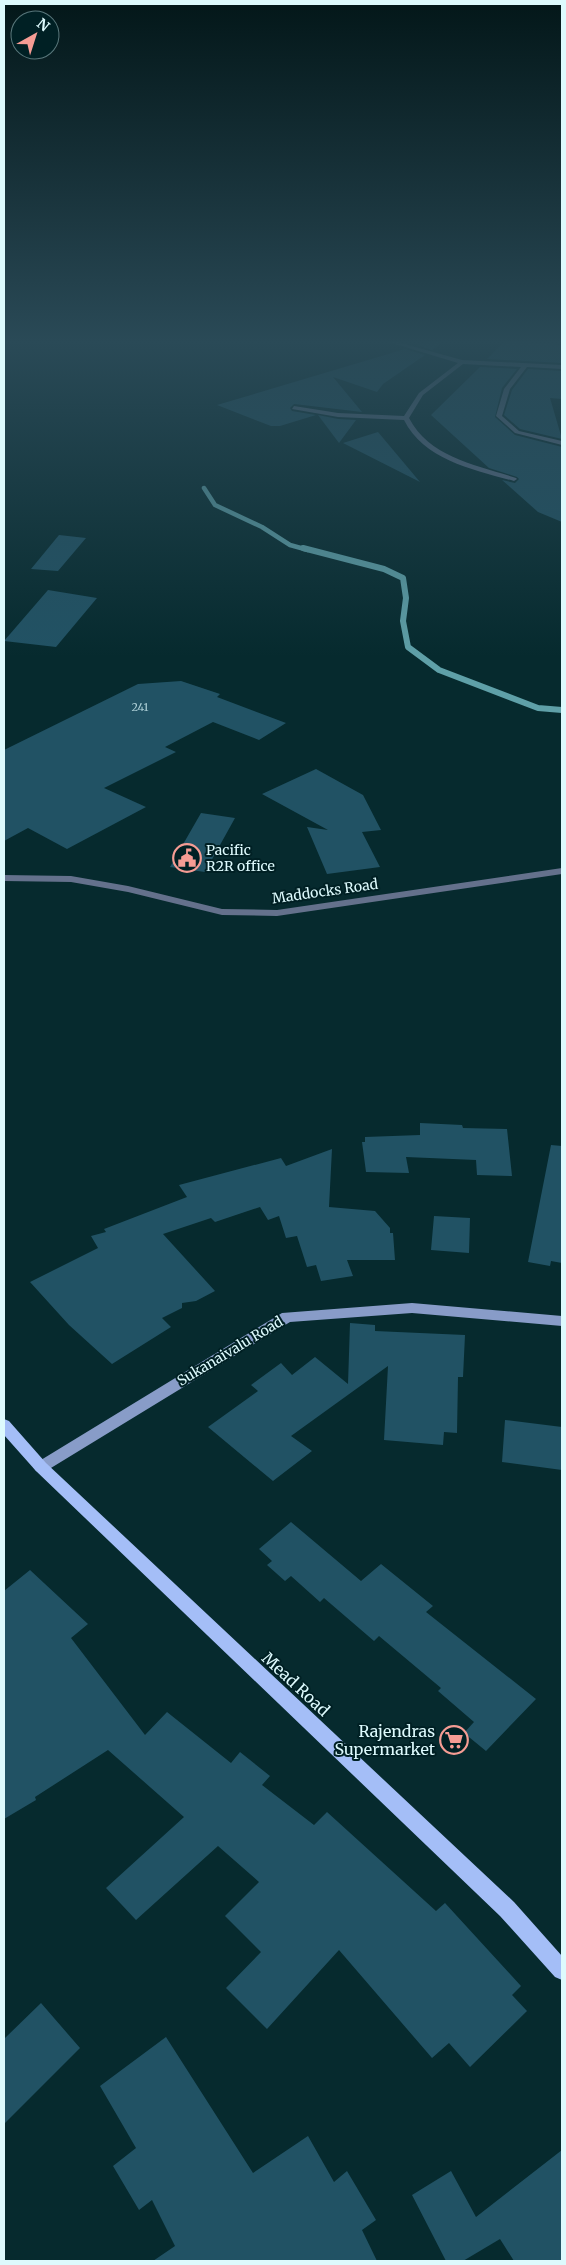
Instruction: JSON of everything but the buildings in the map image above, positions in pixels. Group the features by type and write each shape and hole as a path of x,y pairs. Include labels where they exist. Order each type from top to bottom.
{"main road":[{"name":"Sukanaivalu Road","path":"41,1467 287,1317 412,1308 562,1321"},
{"name":"Mead Road","path":"4,1425 41,1467 508,1909 562,1970"}],"street":[{"path":"428,446 441,454 514,479"},
{"name":"Maddocks Road","path":"4,878 71,879 128,889 222,912 277,913 562,871"}],"waterway":[{"path":"204,488 215,505 262,527 290,545 308,550"},
{"path":"303,548 384,569 403,578 406,598 403,621 408,647 439,670 538,708 562,710"}],"place":[{"name":"Pacific R2R office","path":"187,858"},
{"name":"Rajendras Supermarket","path":"454,1740"}]}
